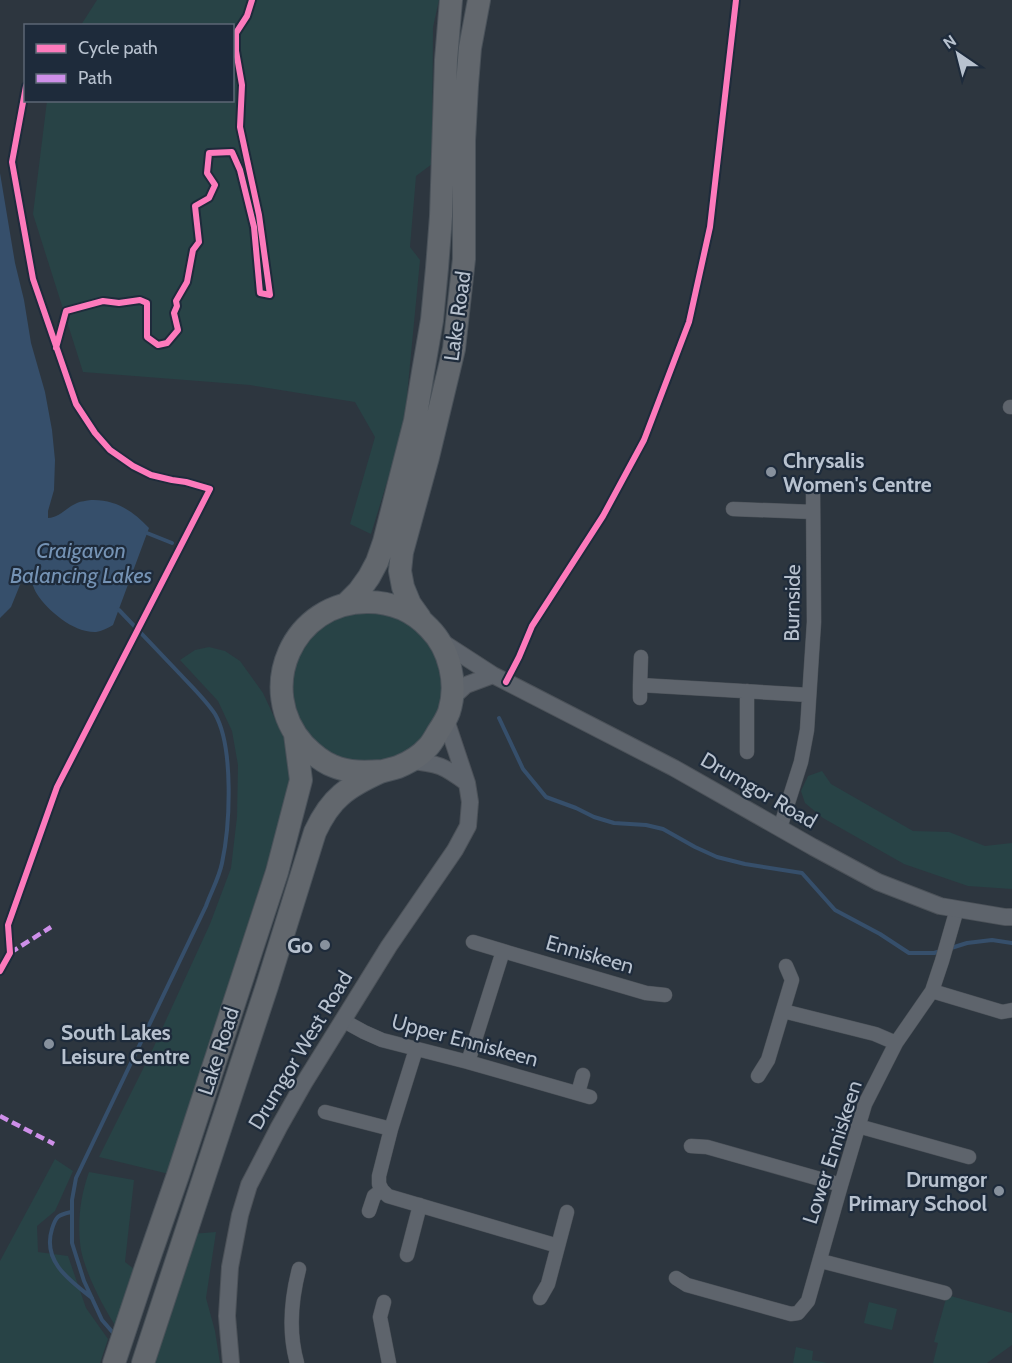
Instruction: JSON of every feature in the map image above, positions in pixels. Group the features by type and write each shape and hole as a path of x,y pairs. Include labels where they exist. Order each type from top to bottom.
{"highway":[{"name":"Lake Road","path":"346,604 369,577 384,542 415,421 422,382 432,320 441,216 446,60 451,0"},
{"name":"Lake Road","path":"423,622 410,604 400,571 402,552 454,349 464,259 467,85 470,48 479,0"},
{"path":"377,602 393,605 409,612 423,622 439,640 448,658 452,678 449,709 428,748 396,768 357,772 333,766 312,753 295,734 285,713 282,702 282,676 289,651 303,630 315,619 328,610 346,604 377,602"},
{"name":"Lake Road","path":"119,1349 277,872 301,780 295,734"},
{"name":"Lake Road","path":"144,1361 315,832 324,812 341,795 382,771"}],"street":[{"name":"Burnside","path":"780,828 801,762 807,730 814,622 813,488"},
{"path":"733,509 813,512"},
{"name":"Drumgor Road","path":"439,640 494,675 674,768 878,882 931,903 1012,917"},
{"path":"641,657 640,692 747,691 809,695"},
{"path":"449,709 466,685 494,675"},
{"path":"747,691 747,752"},
{"name":"Drumgor West Road","path":"231,1363 226,1316 230,1267 240,1215 249,1185 299,1092 389,946 455,850 468,826 470,802 449,709"},
{"path":"410,761 430,762 447,769 466,783"},
{"name":"Lower Enniskeen","path":"676,1278 687,1285 799,1318 808,1301 821,1260 865,1104 896,1043 932,991 957,909"},
{"name":"Enniskeen","path":"473,942 646,993 664,995"},
{"path":"468,1062 503,951"},
{"path":"758,1076 768,1060 792,980 786,966"},
{"path":"932,991 1002,1012 1012,1010"},
{"path":"783,1011 875,1034 896,1043"},
{"name":"Upper Enniskeen","path":"344,1021 382,1040 584,1095 584,1075"},
{"path":"416,1049 379,1176 382,1190 388,1196 558,1246"},
{"path":"325,1112 391,1129"},
{"path":"858,1126 962,1151"},
{"path":"691,1146 707,1147 841,1185"},
{"path":"369,1211 374,1196 382,1190"},
{"path":"407,1255 420,1205"},
{"path":"540,1298 548,1284 567,1212"},
{"path":"821,1260 945,1293"},
{"path":"297,1363 291,1332 291,1308 298,1269"},
{"path":"384,1302 380,1317 389,1363"}],"green space":[{"path":"97,0 439,0 433,27 432,164 416,176 410,247 420,260 404,427 371,534 350,524 375,437 355,402 250,385 83,372 33,214 47,102 234,102 234,24 82,24"},
{"path":"368,612 397,618 421,634 437,658 443,687 437,716 421,740 397,756 368,762 339,756 315,740 299,716 293,687 299,658 315,634 339,618"},
{"path":"209,647 225,651 240,661 263,693 287,741 292,773 287,801 169,1174 99,1157 150,1055 210,924 231,868 237,817 238,765 232,731 218,701 180,660 195,650"},
{"path":"822,771 831,784 913,831 949,832 985,846 1012,843 1012,889 968,886 904,864 823,818 805,803 801,791 808,776"},
{"path":"55,1159 73,1171 55,1211 37,1226 38,1252 68,1256 86,1308 108,1339 100,1363 0,1363 0,1261"},
{"path":"89,1172 134,1180 125,1262 134,1269 119,1331 97,1292 81,1250 80,1211"},
{"path":"216,1232 206,1298 215,1331 220,1363 150,1363 191,1234"},
{"path":"947,1295 1012,1313 1012,1345 987,1363 933,1363 938,1343 934,1342"},
{"path":"869,1302 897,1309 892,1330 864,1323"},
{"path":"796,1347 813,1351 812,1360 827,1363 793,1363"}],"water":[{"name":"Craigavon Balancing Lakes","path":"0,173 31,343 45,392 52,430 55,460 54,490 48,518 56,516 79,502 100,500 123,507 149,528 113,625 98,632 79,629 62,620 42,601 28,577 22,580 11,607 0,618"}],"waterway":[{"path":"147,533 172,543"},
{"path":"115,1335 102,1320 84,1281 72,1243 72,1200 76,1178 217,880 225,847 229,787 225,746 215,714 119,610"},
{"path":"499,718 523,769 546,797 614,823 646,825 663,829 717,857 802,873 835,910 880,934 909,953 941,951"},
{"path":"948,949 967,943 992,940 1012,943"},
{"path":"71,1212 60,1215 55,1221 50,1240 51,1251 60,1269 92,1298"}],"marked path":[{"path":"10,953 51,927"},
{"path":"0,1116 54,1144"}],"cycle path":[{"path":"56,348 66,311 103,301 119,303 140,300 147,303 147,337 158,345 167,343 178,330 174,313 177,306 176,301 187,282 193,250 199,242 195,206 209,198 215,185 207,173 209,153 232,152 240,170 254,227 260,293 270,295 259,215 240,127 242,85 236,51 236,33 247,16 252,0"},
{"path":"506,682 532,626 603,516 644,440 689,322 710,227 736,0"},
{"path":"0,971 10,953 8,925 57,787 210,489 151,475 133,466 110,450 95,433 76,404 33,279 12,162 24,97"}],"place":[{"name":"Chrysalis Women's Centre","path":"771,472"},
{"name":"Go","path":"325,945"},
{"name":"South Lakes Leisure Centre","path":"49,1044"},
{"name":"Drumgor Primary School","path":"999,1191"}]}
